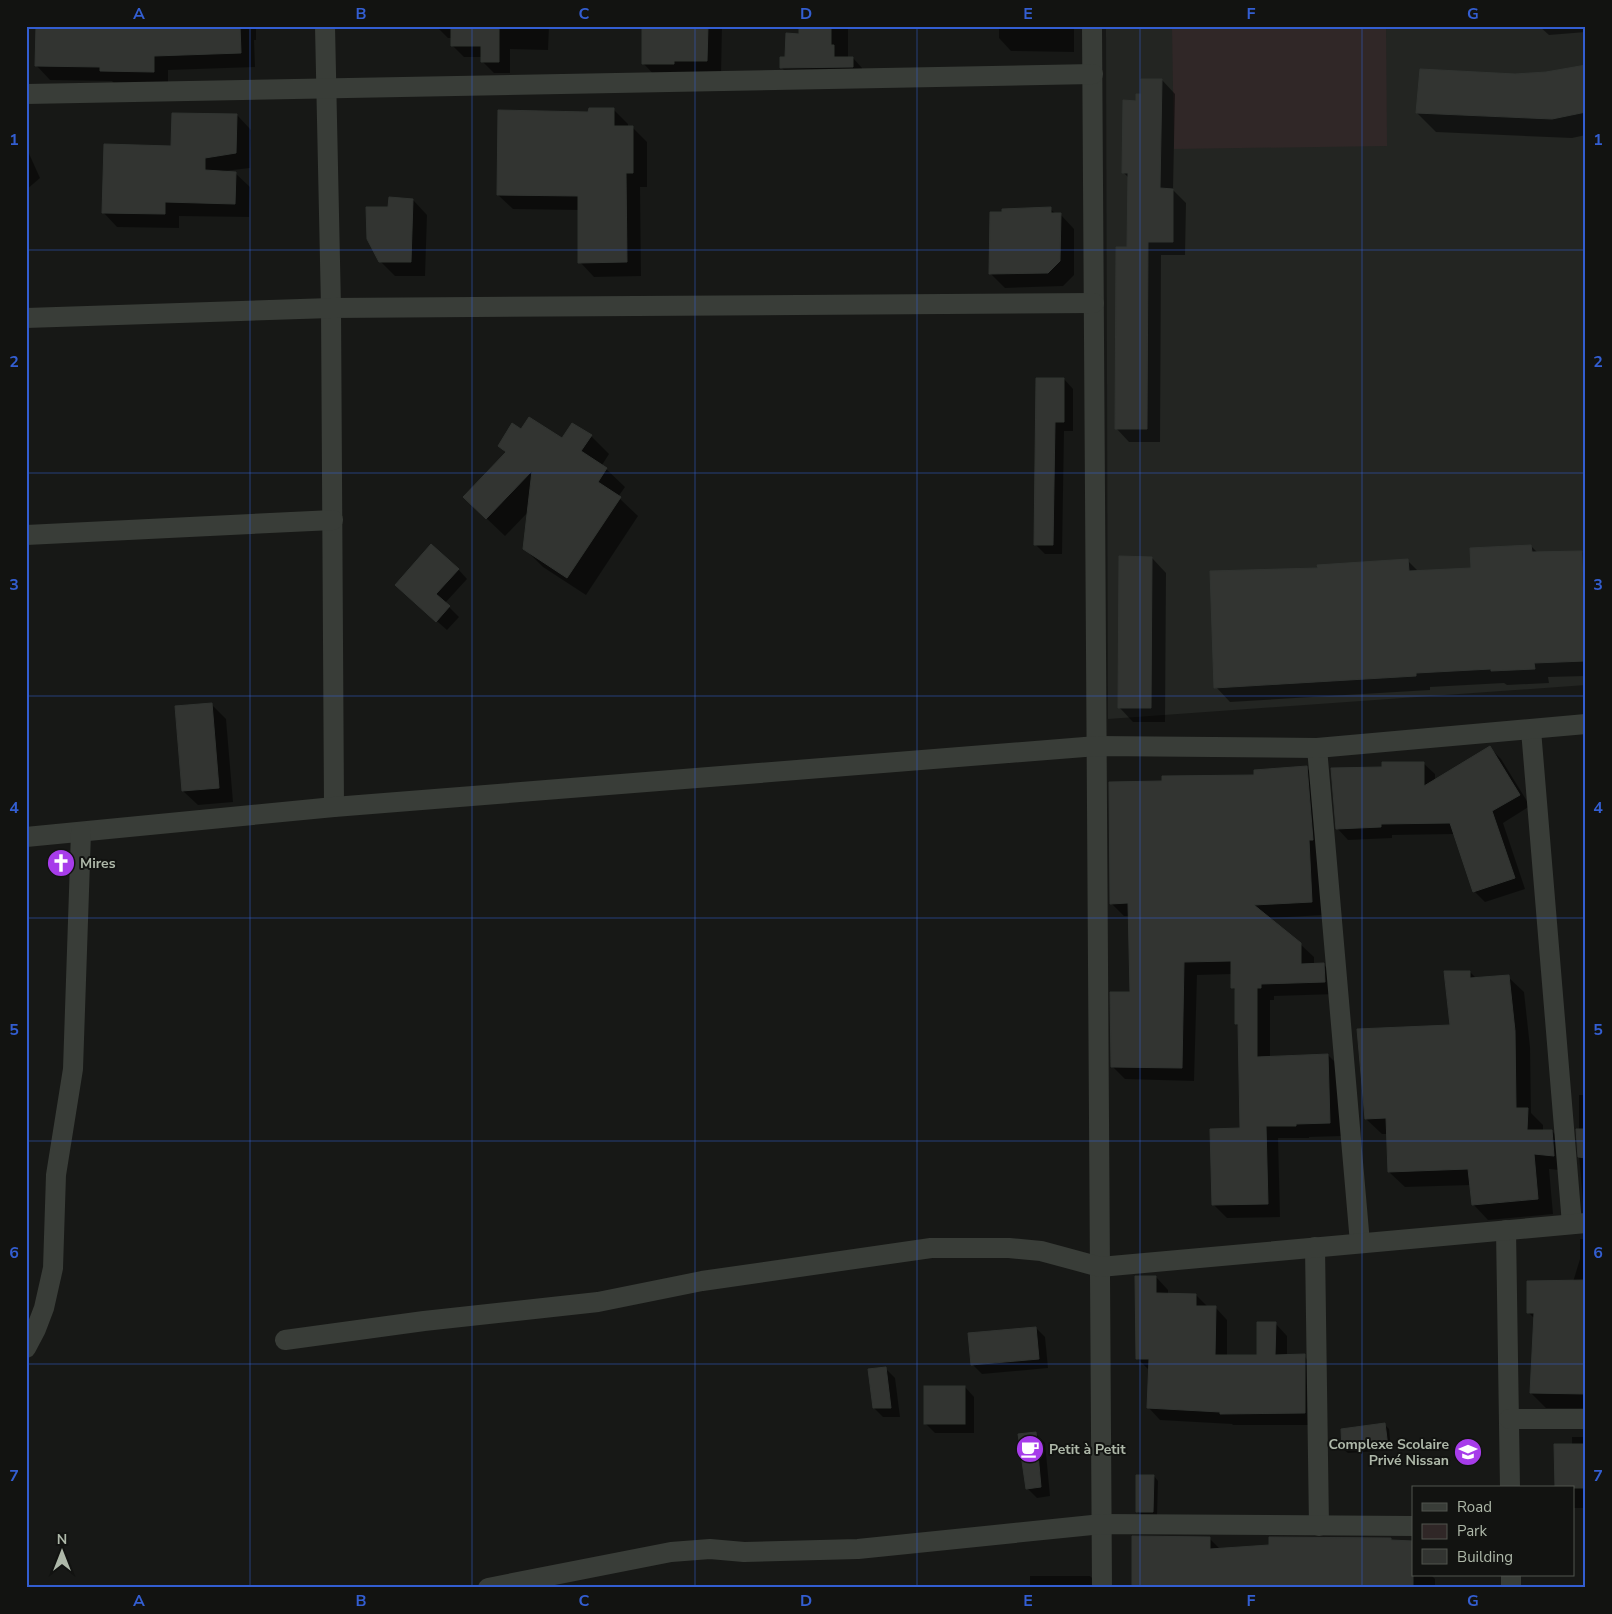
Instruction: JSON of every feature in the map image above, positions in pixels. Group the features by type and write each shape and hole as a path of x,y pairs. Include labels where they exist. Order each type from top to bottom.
{"street":[{"path":"325,26 332,308 334,807"},
{"path":"1092,26 1102,1588"},
{"path":"26,94 1093,74"},
{"path":"26,318 332,308 1094,303"},
{"path":"26,535 333,520"},
{"path":"26,837 334,807 1097,746 1317,748 1586,724"},
{"path":"285,1340 424,1321 598,1302 702,1281 931,1248 1009,1248 1041,1251 1100,1267 1579,1224 1531,730"},
{"path":"1317,748 1360,1243"},
{"path":"26,1348 44,1308 53,1268 56,1175 73,1069 81,832"},
{"path":"1506,1230 1510,1486"},
{"path":"1315,1247 1319,1526"},
{"path":"1509,1419 1586,1419"},
{"path":"488,1588 670,1552 710,1549 744,1552 858,1549 1102,1524 1412,1526"}],"shaded area":[{"path":"1106,26 1586,26 1586,685 1108,719"}],"green space":[{"path":"1172,26 1386,26 1387,146 1174,149"}],"building":[{"path":"36,26 240,26 241,53 154,56 154,72 100,71 100,67 35,66"},
{"path":"451,26 499,26 499,62 481,62 481,46 451,46"},
{"path":"642,26 708,26 707,61 674,61 674,64 642,64"},
{"path":"799,26 831,26 831,45 834,45 834,57 853,57 853,67 780,68 780,57 785,57 786,33 799,34"},
{"path":"1586,65 1586,112 1552,119 1416,113 1420,69 1515,74 1546,72"},
{"path":"1141,79 1162,79 1160,188 1173,189 1173,242 1148,242 1147,429 1115,429 1116,247 1127,247 1128,173 1122,173 1123,100 1136,101 1136,94 1141,94"},
{"path":"589,108 614,108 614,126 633,126 633,173 626,173 627,262 578,263 578,196 497,195 498,110 588,112"},
{"path":"172,113 237,114 236,153 205,158 205,170 236,172 235,204 165,202 165,214 102,213 104,144 171,146"},
{"path":"389,197 413,199 411,262 379,262 367,239 366,207 388,207"},
{"path":"1051,207 1051,213 1061,213 1060,261 1048,273 989,274 990,212 1002,212 1002,209"},
{"path":"1036,378 1064,378 1064,422 1055,422 1053,545 1034,545"},
{"path":"529,417 562,438 572,423 592,435 581,451 607,468 598,482 621,497 567,578 523,549 532,471 486,519 463,497 506,452 498,446 512,423 521,429"},
{"path":"431,544 459,569 436,594 450,606 436,622 395,585"},
{"path":"1531,545 1532,552 1582,551 1585,661 1534,663 1535,669 1416,673 1416,676 1214,688 1210,571 1318,568 1317,565 1408,559 1409,571 1471,568 1470,548"},
{"path":"1119,556 1152,557 1151,708 1118,708"},
{"path":"212,703 219,788 182,791 175,706"},
{"path":"1490,746 1520,795 1492,811 1515,878 1473,892 1450,823 1381,824 1381,827 1336,829 1331,768 1382,767 1382,762 1424,762 1424,786"},
{"path":"1307,766 1313,840 1309,840 1312,902 1254,905 1301,943 1301,964 1324,963 1325,982 1261,984 1261,988 1257,988 1257,1057 1328,1054 1330,1123 1266,1126 1268,1204 1212,1205 1210,1129 1240,1128 1238,1024 1235,1024 1235,988 1231,988 1231,961 1184,962 1182,1068 1111,1067 1110,992 1130,992 1128,903 1110,904 1109,782 1162,781 1162,776 1254,775 1254,770"},
{"path":"1444,971 1470,971 1470,978 1509,975 1515,1031 1516,1108 1528,1108 1527,1130 1552,1130 1554,1156 1534,1154 1538,1199 1472,1205 1468,1169 1388,1172 1386,1118 1365,1119 1357,1029 1450,1025"},
{"path":"1576,1129 1586,1129 1586,1158 1578,1157"},
{"path":"1135,1276 1156,1276 1156,1293 1196,1294 1196,1306 1216,1306 1215,1355 1257,1355 1257,1322 1276,1322 1275,1355 1305,1354 1305,1413 1220,1414 1220,1412 1147,1408 1149,1359 1136,1359"},
{"path":"1586,1280 1586,1394 1530,1393 1534,1313 1527,1313 1527,1281"},
{"path":"1036,1327 1039,1359 971,1365 968,1333"},
{"path":"886,1367 891,1408 873,1408 868,1369"},
{"path":"924,1386 965,1386 965,1424 924,1424"},
{"path":"1385,1423 1388,1447 1342,1449 1341,1429"},
{"path":"1036,1432 1041,1487 1026,1489 1018,1434"},
{"path":"1554,1444 1586,1444 1586,1488 1555,1486"},
{"path":"1136,1475 1154,1475 1153,1512 1136,1512"},
{"path":"1132,1536 1210,1537 1210,1549 1269,1545 1269,1537 1391,1538 1391,1540 1412,1541 1413,1588 1132,1588"}],"place":[{"name":"Mires","path":"61,863"},
{"name":"Petit à Petit","path":"1030,1449"},
{"name":"Complexe Scolaire Privé Nissan","path":"1468,1452"}]}
